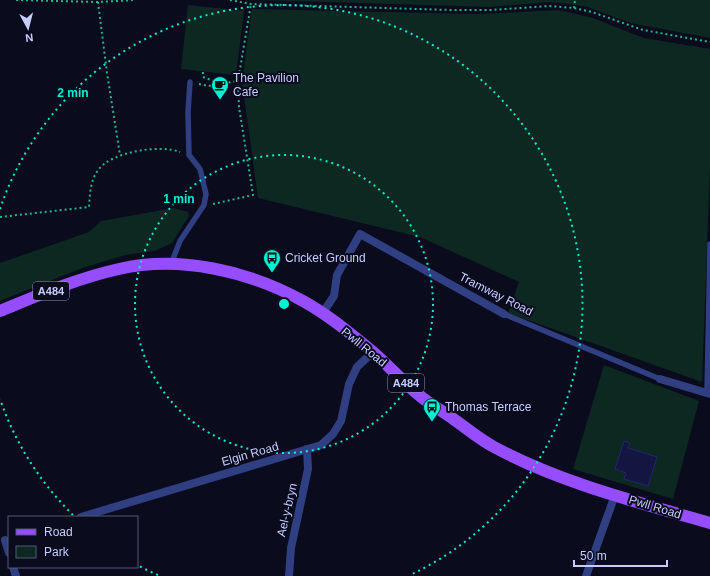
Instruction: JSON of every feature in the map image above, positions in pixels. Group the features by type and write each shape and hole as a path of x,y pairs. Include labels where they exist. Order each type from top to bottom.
{"main road":[{"name":"Pwll Road","path":"0,311 50,291 103,274 139,266 195,266 231,273 257,281 303,301 373,352 420,396 494,446 546,470 615,495 710,523"}],"street":[{"name":"Tramway Road","path":"322,314 334,296 337,275 360,234 504,314"},
{"name":"Elgin Road","path":"84,516 321,445 333,434 341,422 349,384 357,367 373,352"},
{"name":"Tramway Road","path":"660,378 708,393"},
{"name":"Ael-y-bryn","path":"289,576 291,548 308,469 307,449"},
{"path":"586,576 615,495"},
{"path":"5,540 8,550"}],"lane":[{"path":"170,265 180,241 204,205 206,194 200,169 189,155 188,112 190,82"},
{"path":"708,393 710,244"},
{"name":"Tramway Road","path":"504,314 660,378"}],"path":[{"path":"16,0 98,2 135,0"},
{"path":"230,0 251,4 451,10 491,10 549,6 574,8 592,12 643,30 710,42"},
{"path":"574,8 575,0"},
{"path":"98,2 120,156"},
{"path":"204,205 252,195 239,107 238,81 251,4"},
{"path":"203,72 203,77 220,84"},
{"path":"190,82 208,86 238,81"},
{"path":"0,217 89,207 91,184 98,169 109,159 154,149 174,149 189,155"}],"green space":[{"path":"258,0 710,0 710,38 630,23 588,7 549,2 491,7"},
{"path":"188,5 244,11 236,75 181,69"},
{"path":"252,9 477,14 559,10 593,18 644,38 710,49 710,168 702,382 508,313 519,282 420,237 258,198 242,81"},
{"path":"174,208 188,212 189,216 172,243 155,251 126,255 85,267 0,301 0,263 89,232 101,221"},
{"path":"604,365 699,401 673,499 573,469"}],"building":[{"path":"624,441 630,443 628,448 657,457 648,486 624,479 626,473 615,469"}],"place":[{"name":"The Pavilion Cafe","path":"220,100"},
{"name":"Cricket Ground","path":"272,273"},
{"name":"Thomas Terrace","path":"432,422"}]}
